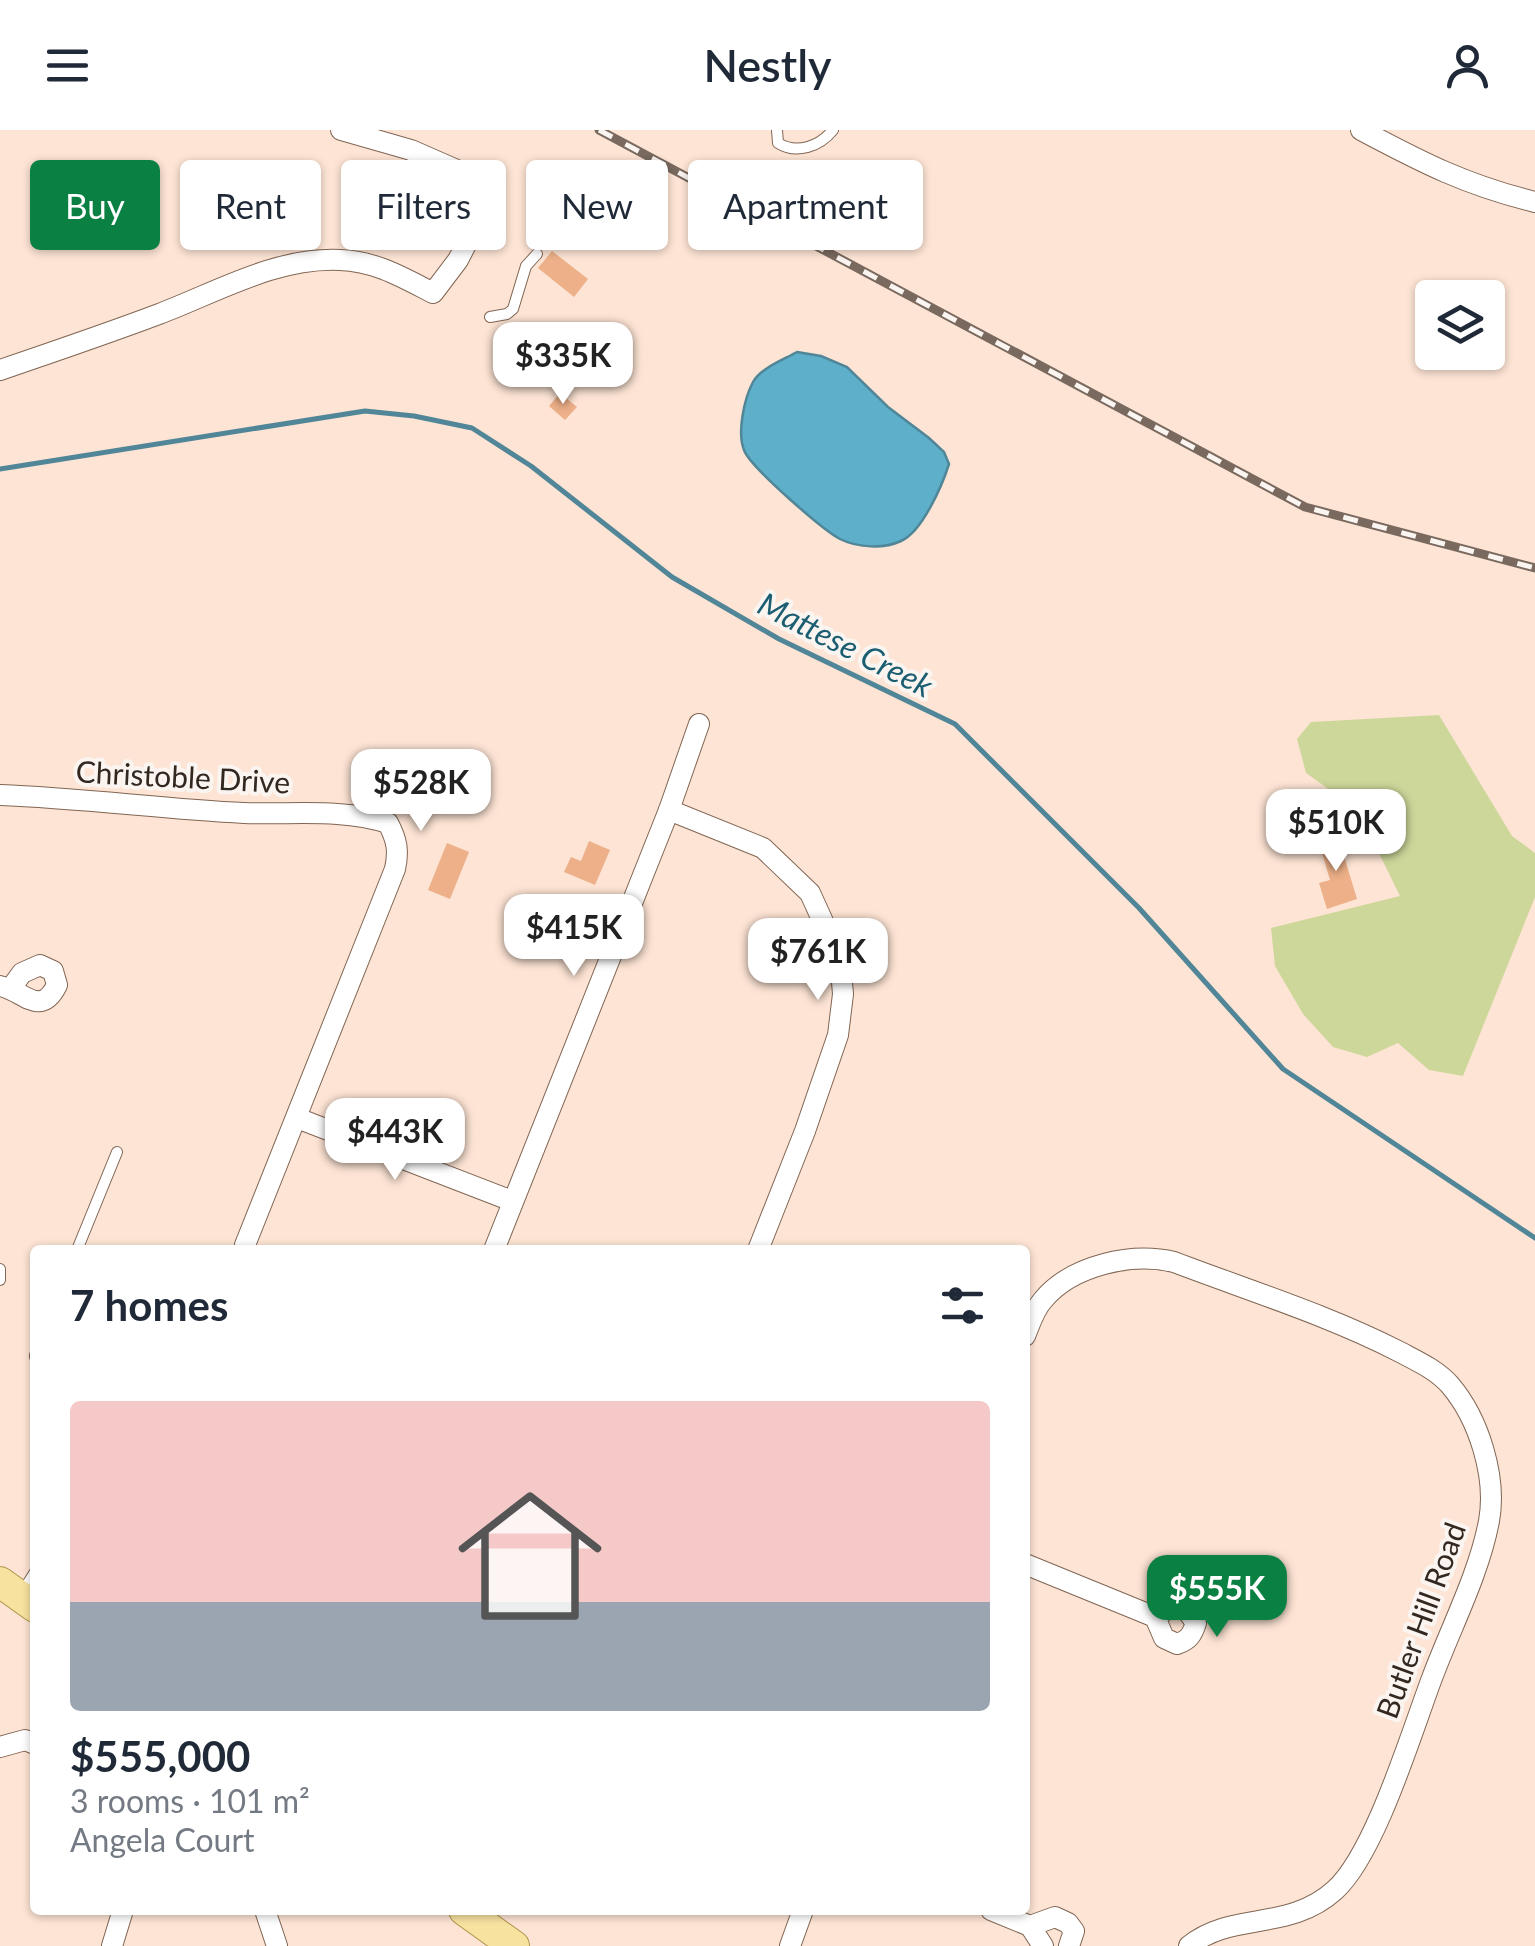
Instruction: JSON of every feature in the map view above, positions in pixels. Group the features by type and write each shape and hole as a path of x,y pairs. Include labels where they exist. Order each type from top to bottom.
{"main road":[{"path":"471,1915 514,1946"}],"street":[{"path":"0,370 254,275 311,260 340,260 385,268 432,293 458,260 494,190 412,150 341,130"},
{"path":"1362,130 1435,170 1535,202"},
{"path":"496,1245 669,810 699,724"},
{"name":"Christoble Drive","path":"0,794 245,813 334,813 388,823 396,837 395,869 245,1245"},
{"path":"669,810 763,848 810,893 840,959 843,994 838,1035 760,1245"},
{"path":"297,1118 512,1201"},
{"name":"Butler Hill Road","path":"1030,1325 1040,1303 1055,1288 1082,1273 1141,1258 1174,1262 1365,1334 1426,1366 1449,1384 1468,1414 1488,1472 1488,1523 1462,1602 1397,1772 1352,1870 1330,1895 1290,1917 1221,1930 1189,1946"},
{"path":"1030,1566 1155,1617"},
{"path":"0,1747 30,1742"},
{"path":"112,1946 121,1915"},
{"path":"267,1915 277,1946"},
{"path":"790,1946 801,1915"},
{"path":"1003,1915 1030,1926 1043,1946"},
{"path":"1030,1926 1056,1917 1068,1923 1074,1932 1069,1946"}],"lane":[{"path":"777,130 778,143 799,149 824,140 833,130"},
{"path":"490,317 513,309 526,266 536,254"},
{"path":"79,1245 116,1152"},
{"path":"0,1270 0,1280"}],"green space":[{"path":"1439,715 1512,836 1535,853 1535,897 1463,1076 1429,1070 1398,1043 1367,1057 1333,1047 1303,1014 1275,966 1271,928 1400,896 1373,841 1335,809 1327,788 1306,773 1297,739 1311,722"}],"water":[{"path":"797,352 821,356 847,367 888,407 944,452 949,464 936,496 924,518 901,541 871,546 840,539 788,498 744,450 742,416 753,382 767,368"}],"building":[{"path":"552,251 588,279 574,297 538,268"},
{"path":"560,393 577,407 565,420 549,406"},
{"path":"1337,833 1357,899 1327,909 1319,883 1330,880 1318,839"},
{"path":"589,841 610,850 595,885 564,872 571,857 581,861"},
{"path":"447,843 469,852 450,899 428,890"}],"waterway":[{"name":"Mattese Creek","path":"0,469 365,411 472,428 531,466 672,577 779,639 955,724 1139,908 1283,1069 1535,1238"}],"railway":[{"path":"599,130 1305,507 1535,568"}]}
